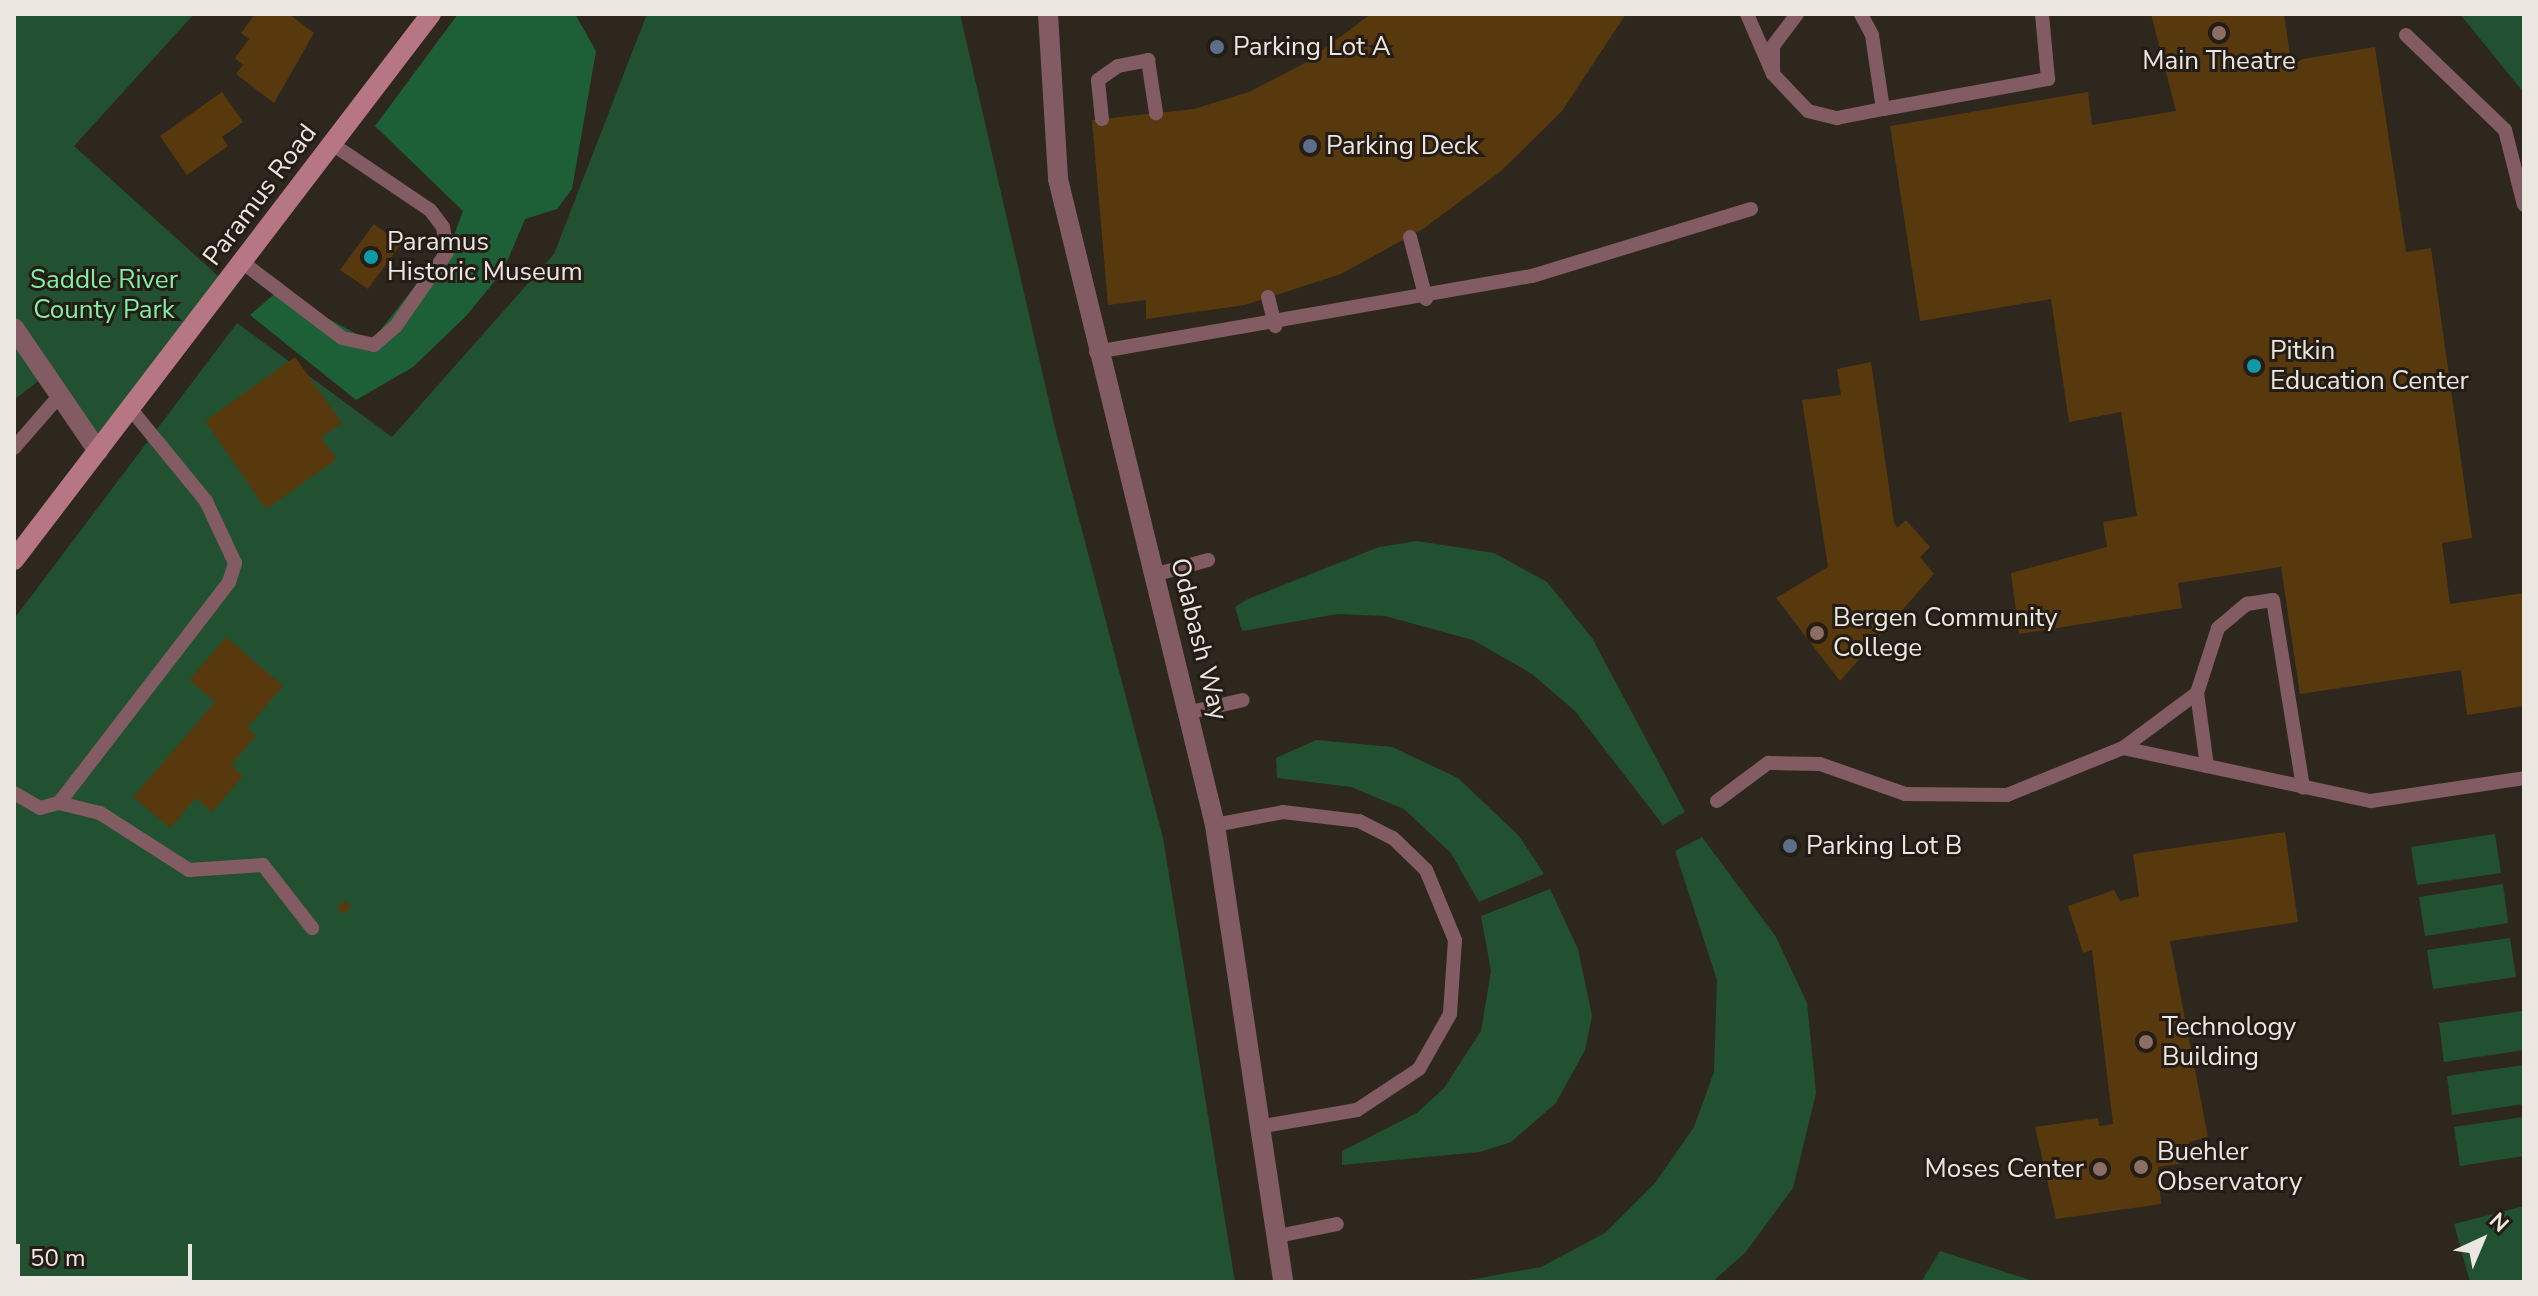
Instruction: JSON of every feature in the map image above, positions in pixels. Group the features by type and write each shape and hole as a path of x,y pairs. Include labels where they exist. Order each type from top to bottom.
{"main road":[{"name":"Paramus Road","path":"14,560 431,14"}],"street":[{"name":"Odabash Way","path":"1045,14 1047,91 1096,352 1157,574 1215,825 1263,1126 1283,1282"},
{"path":"14,328 98,451"}],"lane":[{"path":"1747,14 1773,74 1808,111 1837,118 2048,79 2042,14"},
{"path":"1773,74 1773,46 1797,14"},
{"path":"1861,14 1872,35 1883,109"},
{"path":"2406,35 2505,130 2524,205"},
{"path":"1102,119 1098,80 1118,66 1148,60 1156,113"},
{"path":"242,262 342,338 374,345 396,326 447,252 443,227 430,210 332,144"},
{"path":"1096,352 1275,326 1532,276 1751,209"},
{"path":"1410,237 1426,299"},
{"path":"1268,297 1275,326"},
{"path":"14,448 60,395"},
{"path":"59,803 229,582 235,563 206,501 130,408"},
{"path":"1157,574 1208,560"},
{"path":"2207,766 2197,693 2218,628 2247,604 2273,600 2303,788"},
{"path":"1717,801 1768,763 1820,764 1920,796 2007,795 2123,748 2197,693"},
{"path":"1191,712 1243,700"},
{"path":"2123,748 2303,788 2407,800 2524,779"},
{"path":"14,793 40,808 59,803 100,813 189,870 263,865 312,928"},
{"path":"1215,825 1283,812 1359,821 1393,838 1426,870 1455,940 1450,1014 1419,1069 1357,1110 1263,1126"},
{"path":"1278,1236 1337,1224"}],"green space":[{"name":"Saddle River County Park","path":"14,14 194,14 74,146 226,283 98,451 46,375 14,400"},
{"path":"458,14 575,14 596,51 572,189 557,209 525,219 503,271 466,316 413,367 356,400 250,315 278,291 371,342 453,238 463,211 375,126"},
{"path":"647,14 960,14 1055,428 1163,838 1235,1282 14,1282 14,619 237,323 392,437 554,254"},
{"path":"2460,14 2524,14 2524,93"},
{"path":"1417,541 1494,553 1547,582 1592,638 1685,812 1663,825 1575,711 1532,674 1473,640 1385,616 1337,614 1242,631 1235,607 1248,599 1379,547"},
{"path":"1316,740 1392,747 1458,778 1519,836 1544,874 1479,902 1451,853 1404,809 1351,787 1277,778 1276,758"},
{"path":"2495,834 2501,873 2417,885 2411,847"},
{"path":"1702,837 1776,937 1807,1003 1816,1093 1793,1188 1745,1253 1712,1282 1458,1282 1541,1267 1605,1233 1655,1183 1694,1127 1714,1072 1717,980 1675,851"},
{"path":"2503,884 2508,923 2425,936 2419,897"},
{"path":"1550,889 1578,949 1592,1016 1585,1050 1556,1103 1511,1142 1480,1152 1342,1165 1342,1151 1417,1113 1444,1088 1481,1031 1491,971 1481,916"},
{"path":"2510,938 2516,977 2433,989 2427,950"},
{"path":"2522,1011 2524,1050 2444,1062 2439,1023"},
{"path":"2524,1065 2524,1104 2452,1115 2447,1076"},
{"path":"2524,1117 2524,1156 2460,1166 2454,1127"},
{"path":"2524,1206 2524,1282 2470,1282 2454,1224"},
{"path":"1940,1251 2036,1282 1921,1282"}],"building":[{"path":"255,14 289,14 314,33 274,103 236,74 243,65 235,58 249,39 241,33"},
{"name":"Parking Deck","path":"1371,14 1626,14 1562,111 1501,171 1423,229 1341,274 1245,305 1146,319 1146,300 1108,305 1092,120 1194,109 1249,92 1305,63"},
{"name":"Pitkin Education Center","path":"2151,14 2284,14 2291,61 2375,47 2406,252 2431,248 2472,538 2442,543 2450,604 2524,593 2524,706 2467,715 2461,670 2300,694 2281,567 2178,583 2182,608 2019,634 2011,573 2107,547 2103,522 2137,516 2121,412 2069,422 2051,299 1920,321 1890,126 2088,92 2092,125 2176,111"},
{"path":"222,92 243,122 222,137 228,146 187,175 160,136"},
{"name":"Paramus Historic Museum","path":"374,224 401,244 368,289 340,270"},
{"path":"295,357 342,423 321,437 337,459 266,509 205,421"},
{"path":"1871,362 1894,522 1897,528 1906,520 1930,547 1920,557 1934,574 1840,681 1776,598 1828,567 1802,400 1841,395 1837,369"},
{"path":"226,637 283,686 247,728 256,736 231,765 243,776 212,812 196,798 170,828 133,797 215,702 189,680"},
{"name":"Technology Building","path":"2285,832 2298,922 2170,941 2208,1137 2189,1142 2191,1162 2158,1167 2161,1204 2056,1219 2035,1127 2098,1118 2099,1126 2113,1124 2092,950 2083,953 2068,906 2114,890 2120,901 2139,896 2133,854"},
{"path":"345,900 351,906 344,914 337,908"}],"place":[{"name":"Main Theatre","path":"2219,33"},
{"name":"Parking Lot A","path":"1217,47"},
{"name":"Parking Deck","path":"1310,146"},
{"name":"Paramus Historic Museum","path":"371,257"},
{"name":"Pitkin Education Center","path":"2254,366"},
{"name":"Bergen Community College","path":"1817,633"},
{"name":"Parking Lot B","path":"1790,846"},
{"name":"Technology Building","path":"2146,1042"},
{"name":"Buehler Observatory","path":"2141,1167"},
{"name":"Moses Center","path":"2100,1169"}]}
